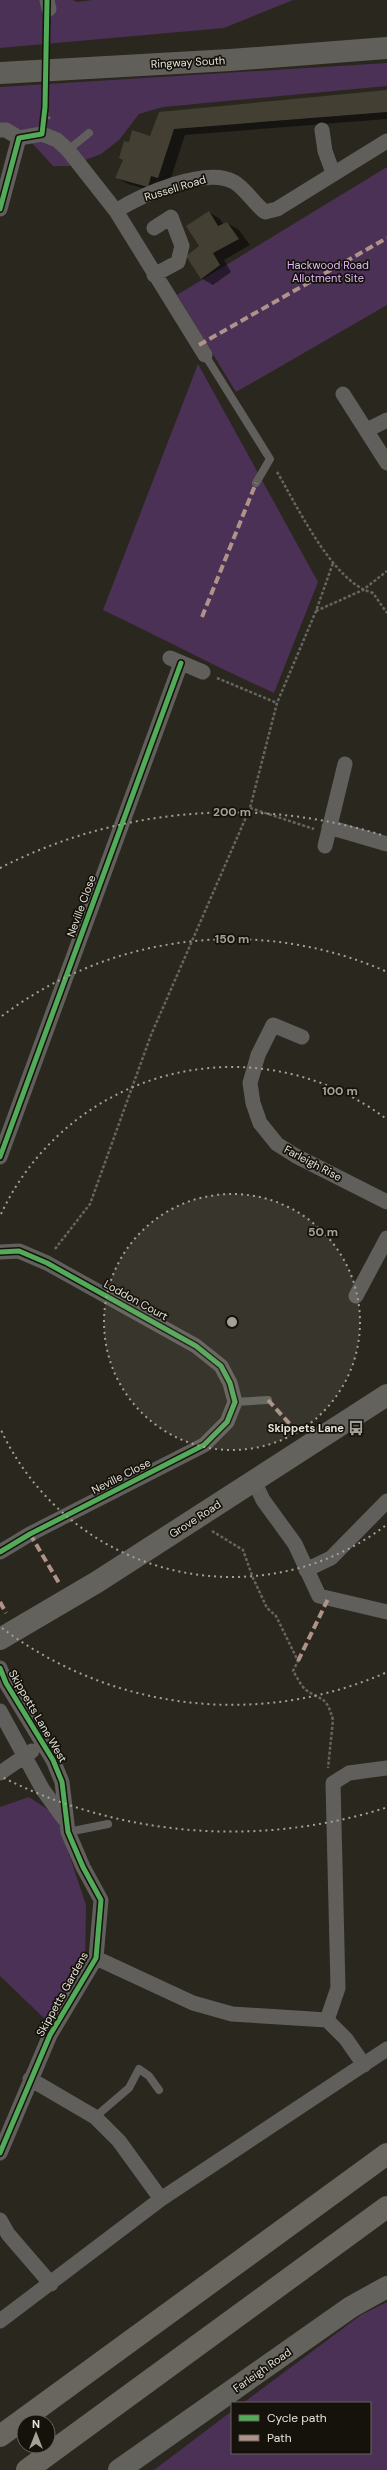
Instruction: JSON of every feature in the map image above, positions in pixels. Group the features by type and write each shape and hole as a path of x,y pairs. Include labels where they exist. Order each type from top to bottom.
{"highway":[{"path":"0,2436 387,2154"},
{"path":"27,2470 387,2207"}],"main road":[{"name":"Ringway South","path":"0,74 245,59 383,46"}],"street":[{"path":"19,138 46,128 68,150 116,211 154,275 205,355"},
{"path":"0,130 6,130 19,138"},
{"path":"322,130 325,151 333,173"},
{"path":"0,209 19,138"},
{"name":"Russell Road","path":"116,211 141,198 195,179 210,176 223,177 236,182 265,212 277,209 387,141"},
{"path":"154,228 171,217 182,246 178,262 154,275"},
{"path":"343,394 387,463"},
{"path":"367,430 387,420"},
{"name":"Neville Close","path":"0,1157 175,661 203,672"},
{"path":"345,764 327,836 387,844"},
{"name":"Farleigh Rise","path":"302,1037 273,1025 258,1055 250,1083 253,1103 260,1124 277,1144 290,1152 387,1202"},
{"path":"356,1296 387,1238"},
{"name":"Loddon Court","path":"0,1252 19,1251 47,1263 196,1346 221,1366 230,1383 235,1402"},
{"name":"Grove Road","path":"0,1639 97,1582 387,1395"},
{"name":"Neville Close","path":"0,1552 30,1534 204,1445 227,1422 235,1402"},
{"path":"254,1480 263,1500 295,1544 319,1596 387,1612"},
{"path":"306,1570 331,1558 387,1501"},
{"name":"Skippetts Lane West","path":"0,1668 6,1683 53,1760 62,1782 67,1826"},
{"path":"0,1711 43,1790 67,1826"},
{"name":"Skippetts Lane West","path":"0,1773 43,1744"},
{"path":"364,2066 346,2039 327,2020 338,1988 332,1782 349,1773 387,1768"},
{"name":"Skippetts Gardens","path":"0,2153 30,2079 50,2035 96,1958 101,1900 83,1867 67,1826"},
{"name":"Skippetts Gardens","path":"96,1958 201,2005 232,2014 327,2020"},
{"path":"0,2321 161,2200 364,2066 387,2049"},
{"path":"30,2079 95,2117 119,2141 161,2200"},
{"path":"0,2220 8,2234 51,2284"},
{"name":"Farleigh Road","path":"119,2470 351,2307 387,2287"}],"lane":[{"path":"68,150 89,133"},
{"path":"205,355 270,459 256,484"},
{"path":"235,1402 268,1400"},
{"path":"67,1826 108,1824"},
{"path":"95,2117 129,2088 139,2069 149,2076 158,2090"}],"path":[{"path":"46,100 46,128"},
{"path":"45,107 46,128"},
{"path":"270,459 333,563 363,590 374,593 387,612"},
{"path":"53,1250 58,1248 90,1204 150,1035 250,808 277,703 316,612 333,563"},
{"path":"316,612 363,590 387,571"},
{"path":"203,672 277,703"},
{"path":"250,808 327,836"},
{"path":"210,1529 244,1550 253,1578 267,1608 276,1616 298,1661 293,1671 306,1689 324,1698 333,1720 327,1775"}],"green space":[{"path":"0,0 72,0 78,2 92,0 293,0 224,28 0,48"},
{"path":"387,63 387,86 163,107 139,114 119,140 101,154 69,166 53,166 20,130 0,130 0,87"},
{"name":"Hackwood Road Allotment Site","path":"387,167 387,305 236,392 177,295"},
{"path":"198,364 318,582 274,693 103,610"},
{"path":"29,1797 56,1815 86,1905 85,1964 46,2020 0,1976 0,1807"},
{"path":"387,2302 387,2470 154,2470 231,2412 231,2454 371,2454 371,2402 244,2402 361,2315"}],"building":[{"path":"387,90 387,112 174,129 158,178 151,176 148,187 115,178 123,160 119,158 124,141 129,142 132,130 150,136 159,112"},
{"path":"209,211 218,226 227,222 239,239 213,253 220,265 201,279 186,256 199,246 186,226"}],"marked path":[{"path":"199,345 387,238"},
{"path":"202,617 256,483"},
{"path":"268,1400 298,1433"},
{"path":"30,1534 59,1583"},
{"path":"298,1661 328,1599"},
{"path":"0,1602 6,1613"}],"cycle path":[{"path":"19,138 42,134 45,107 47,0"},
{"path":"0,209 19,138"},
{"path":"0,1157 181,663"},
{"path":"0,1252 19,1251 47,1263 196,1346 221,1366 230,1383 235,1402 227,1422 204,1445 30,1534 0,1552"},
{"path":"0,1668 6,1683 53,1760 62,1782 68,1832 83,1867 101,1900 96,1958 50,2035 0,2153"}],"place":[{"name":"Skippets Lane","path":"356,1428"}]}
